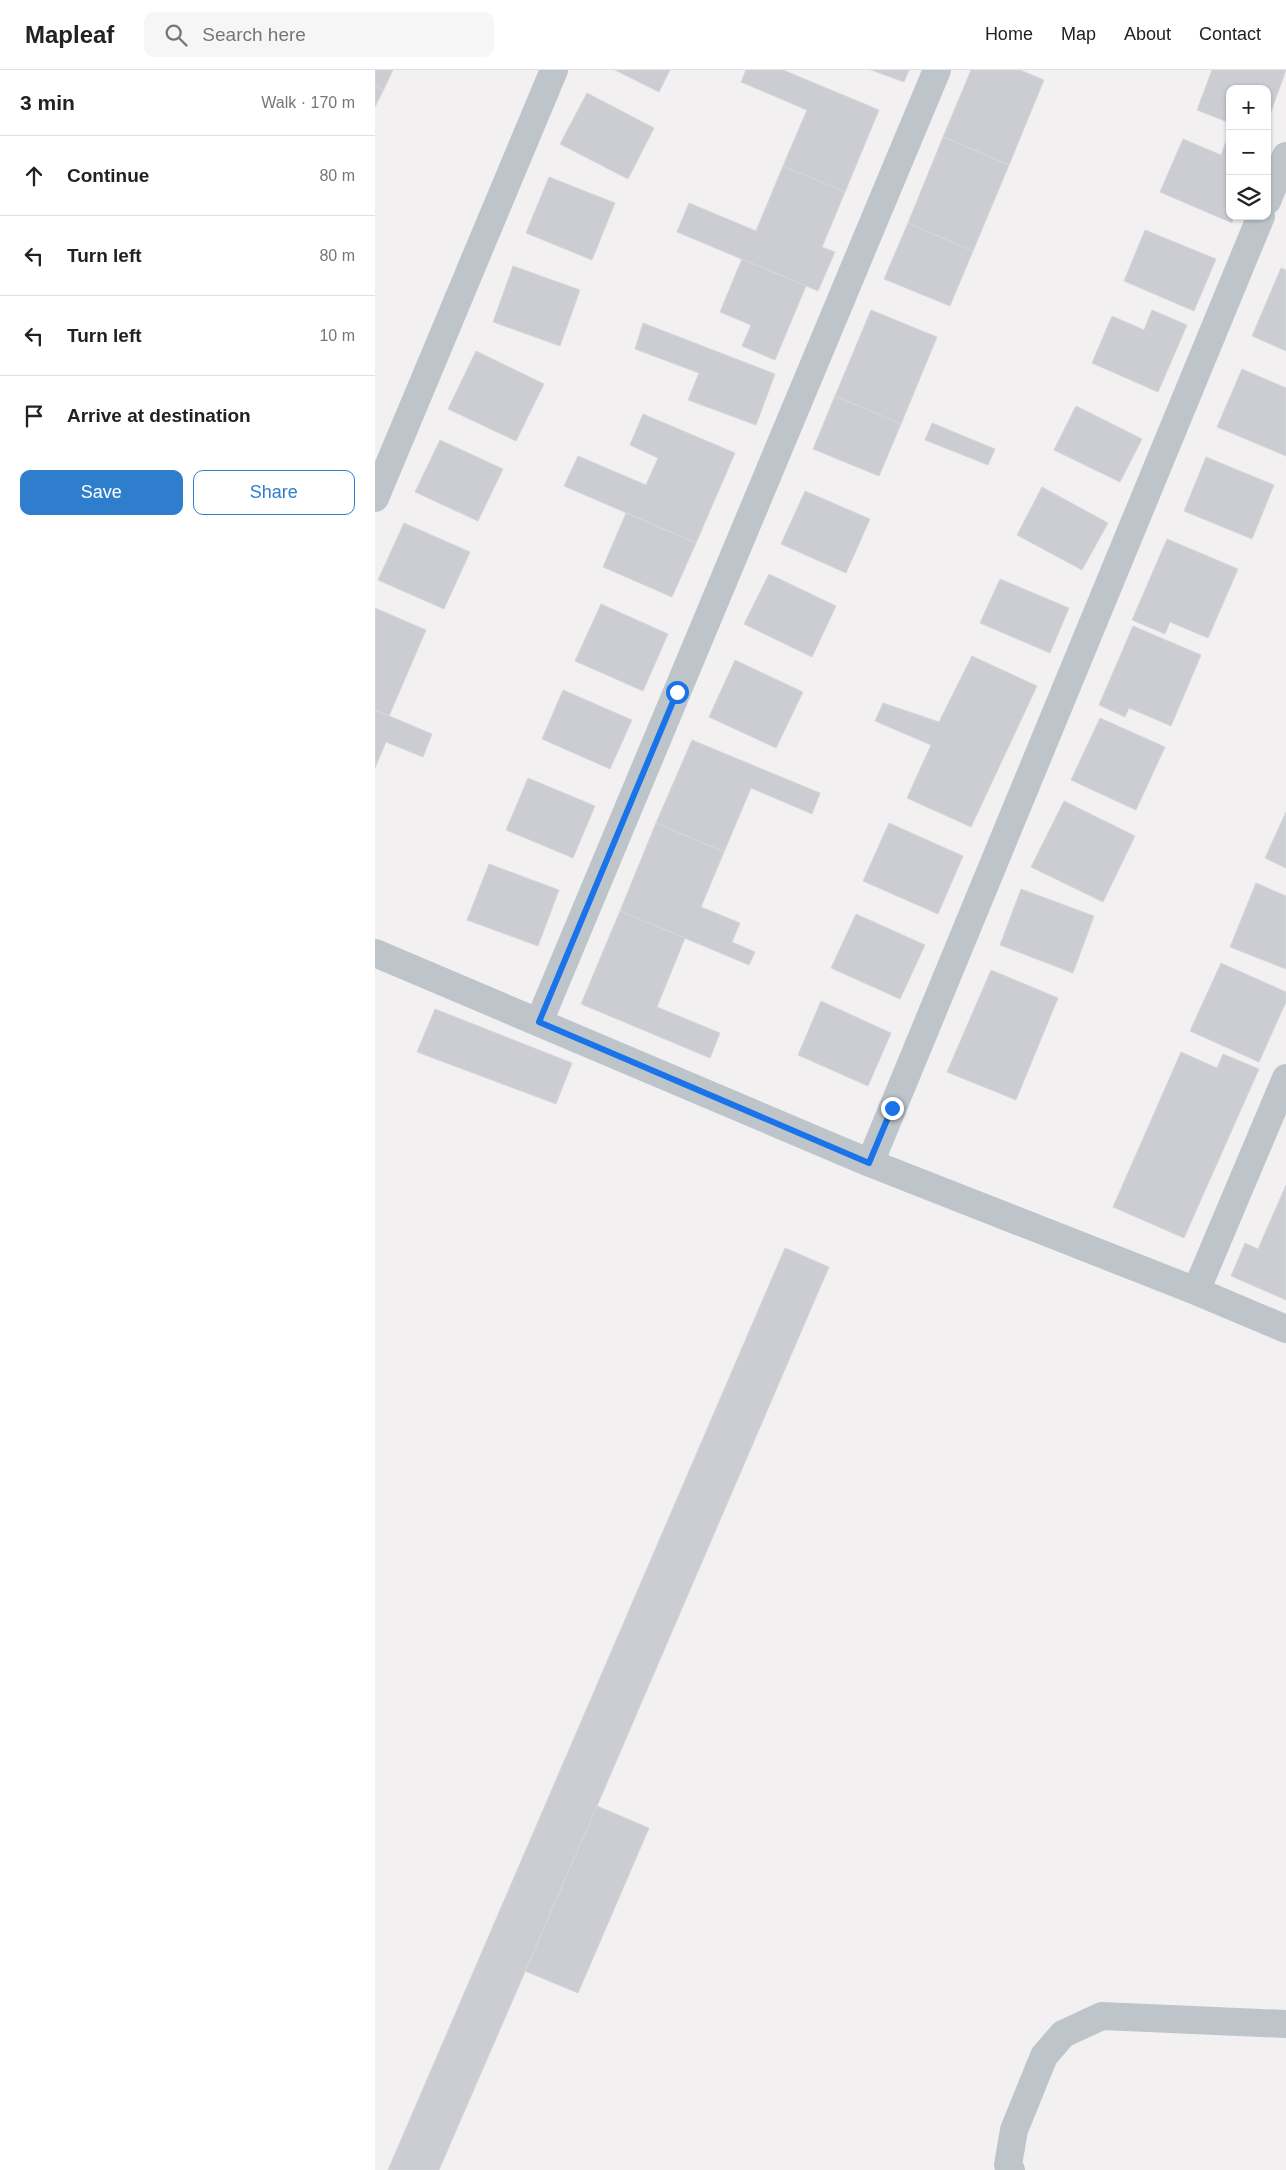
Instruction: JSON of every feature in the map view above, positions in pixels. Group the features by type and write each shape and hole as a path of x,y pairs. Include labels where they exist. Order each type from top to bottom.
{"street":[{"path":"376,493 554,70"},
{"path":"539,1022 937,70"},
{"path":"1271,192 1286,156"},
{"path":"869,1163 1259,220"},
{"path":"375,953 869,1163 1196,1291 1286,1329"},
{"path":"1196,1291 1286,1078"},
{"path":"1011,2170 1008,2164 1014,2130 1044,2056 1063,2034 1102,2016 1286,2024"}],"building":[{"path":"375,70 393,70 383,91 375,86"},
{"path":"615,70 670,70 659,92"},
{"path":"746,70 783,70 879,110 845,192 783,166 807,110 741,82"},
{"path":"871,70 909,70 904,82"},
{"path":"971,70 1020,70 1044,80 1009,165 943,137"},
{"path":"1212,70 1286,70 1271,112 1271,85 1226,85 1226,121 1197,110"},
{"path":"375,86 383,91 375,107"},
{"path":"587,93 654,128 628,179 560,144"},
{"path":"943,137 1009,165 973,251 908,223"},
{"path":"1183,139 1221,155 1226,142 1226,220 1233,220 1232,223 1160,192"},
{"path":"783,166 845,192 822,247 835,252 818,291 677,232 689,203 756,231"},
{"path":"549,177 615,203 592,260 526,233"},
{"path":"908,223 973,251 950,306 884,279"},
{"path":"1145,230 1216,259 1194,311 1124,281"},
{"path":"742,259 806,286 775,360 742,346 751,325 720,312"},
{"path":"513,266 580,290 560,346 493,322"},
{"path":"1281,268 1286,270 1286,351 1252,336"},
{"path":"871,310 937,337 901,424 835,396"},
{"path":"1152,310 1187,325 1158,392 1092,363 1112,316 1144,330"},
{"path":"643,323 775,374 756,425 688,400 699,373 635,349"},
{"path":"476,351 544,384 516,441 448,409"},
{"path":"1242,369 1286,388 1286,456 1217,427"},
{"path":"835,396 901,424 879,476 813,449"},
{"path":"1076,406 1142,439 1120,482 1054,450"},
{"path":"643,414 735,453 696,543 564,486 578,456 646,485 658,458 630,445"},
{"path":"932,423 995,449 988,465 925,440"},
{"path":"440,440 503,469 478,521 415,492"},
{"path":"1206,457 1274,485 1252,539 1184,511"},
{"path":"1042,487 1108,523 1082,570 1017,535"},
{"path":"805,491 870,519 846,573 781,544"},
{"path":"626,513 696,543 672,597 603,567"},
{"path":"404,523 470,552 444,609 378,580"},
{"path":"1167,539 1238,569 1208,638 1170,622 1165,634 1132,620"},
{"path":"769,574 836,606 812,657 744,624"},
{"path":"1000,579 1069,608 1050,653 980,623"},
{"path":"601,604 668,634 643,691 575,661"},
{"path":"375,608 426,630 389,716 375,710"},
{"path":"1133,626 1201,655 1171,726 1129,708 1125,717 1099,705"},
{"path":"972,656 1037,686 971,827 907,798 931,745 875,721 883,703 939,722"},
{"path":"735,660 803,692 776,748 709,717"},
{"path":"563,690 632,720 610,769 542,739"},
{"path":"375,710 432,734 423,757 386,742 375,768"},
{"path":"1100,718 1165,747 1136,810 1071,780"},
{"path":"692,740 820,793 812,814 751,788 724,852 656,823"},
{"path":"528,778 595,806 573,858 506,830"},
{"path":"1064,801 1135,836 1103,902 1031,867"},
{"path":"1286,812 1286,868 1265,858"},
{"path":"656,823 724,852 701,907 740,923 732,942 755,952 749,965 620,911"},
{"path":"889,823 963,856 938,914 863,881"},
{"path":"489,864 559,890 538,946 467,920"},
{"path":"1256,883 1286,896 1286,969 1230,947"},
{"path":"1021,889 1094,916 1073,973 1000,945"},
{"path":"620,911 685,938 657,1007 720,1033 710,1058 581,1004"},
{"path":"856,914 925,945 900,999 831,968"},
{"path":"1221,963 1286,992 1286,1002 1259,1062 1190,1031"},
{"path":"991,970 1058,998 1016,1100 947,1072"},
{"path":"821,1001 891,1033 868,1086 798,1055"},
{"path":"435,1009 572,1063 556,1104 417,1052"},
{"path":"1181,1052 1217,1068 1223,1054 1259,1069 1184,1238 1113,1207"},
{"path":"1286,1185 1286,1300 1231,1276 1245,1243 1258,1249"},
{"path":"785,1248 829,1267 597,1806 439,2170 388,2170"},
{"path":"597,1806 649,1828 578,1993 525,1971"}],"route":[{"path":"677,692 539,1022 869,1163 892,1108"}]}
